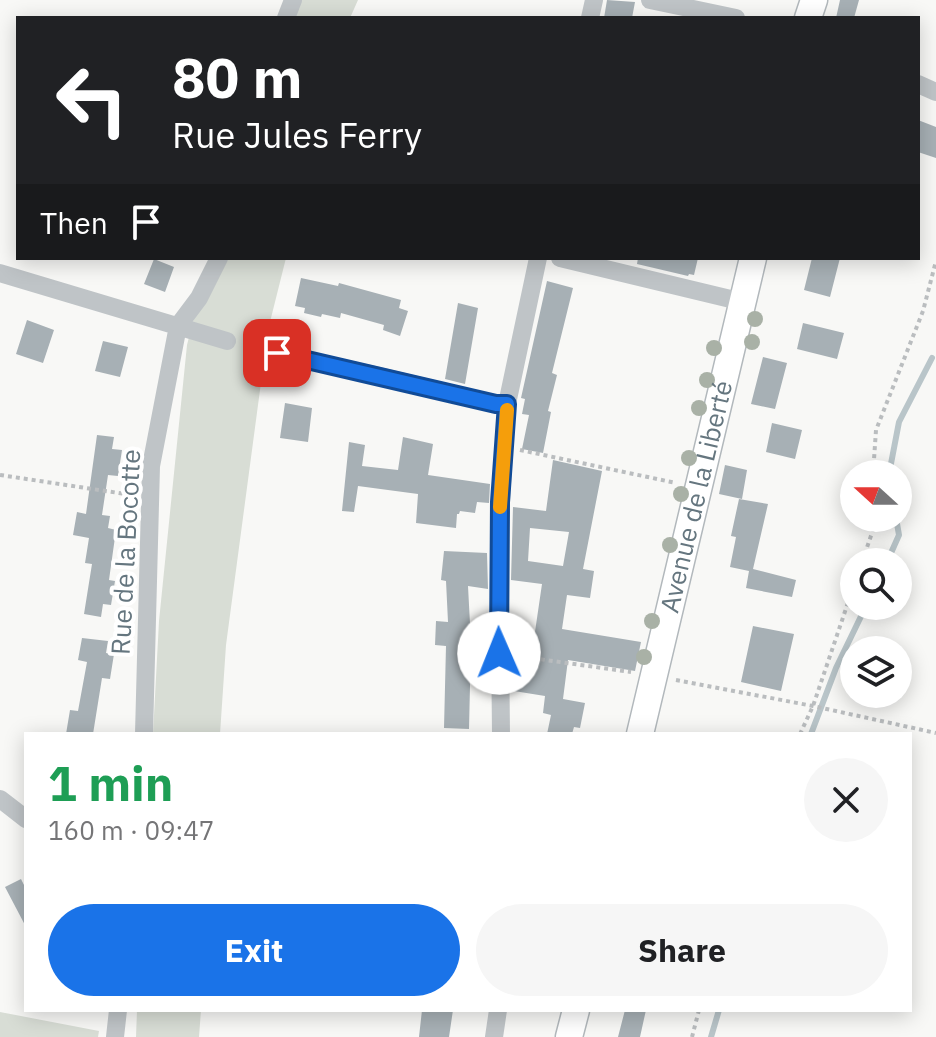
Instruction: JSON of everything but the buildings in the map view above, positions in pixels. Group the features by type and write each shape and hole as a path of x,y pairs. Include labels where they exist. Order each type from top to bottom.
{"main road":[{"name":"Avenue de la Liberté","path":"640,732 753,260"},
{"path":"569,1037 575,1012"}],"street":[{"path":"650,0 726,16"},
{"path":"178,326 199,298 218,260"},
{"path":"501,732 499,540 507,404 538,260"},
{"path":"568,260 743,302"},
{"path":"0,273 227,341"},
{"name":"Rue de la Bocotte","path":"144,732 151,466 178,326"},
{"path":"252,348 507,404"},
{"path":"0,799 24,817"},
{"path":"115,1037 118,1012"},
{"path":"494,1037 498,1012"}],"path":[{"path":"874,460 876,430 923,311 936,261"},
{"path":"504,446 698,488"},
{"path":"0,475 150,498"},
{"path":"801,732 842,620"},
{"path":"813,706 936,733"},
{"path":"692,1037 698,1012"}],"shaded area":[{"path":"290,0 358,0 351,16 285,16"},
{"path":"208,260 286,260 268,330 226,645 220,732 153,732 159,621 187,345"},
{"path":"0,1012 99,1031 98,1037 0,1037"},
{"path":"137,1012 201,1012 199,1037 136,1037"}],"waterway":[{"path":"892,460 899,422 932,358"},
{"path":"893,548 898,532"},
{"path":"812,732 836,668 859,620"},
{"path":"711,1037 718,1012"}],"slow traffic":[{"path":"500,507 507,410"}],"route":[{"path":"277,353 507,404 500,502 499,653"}]}
